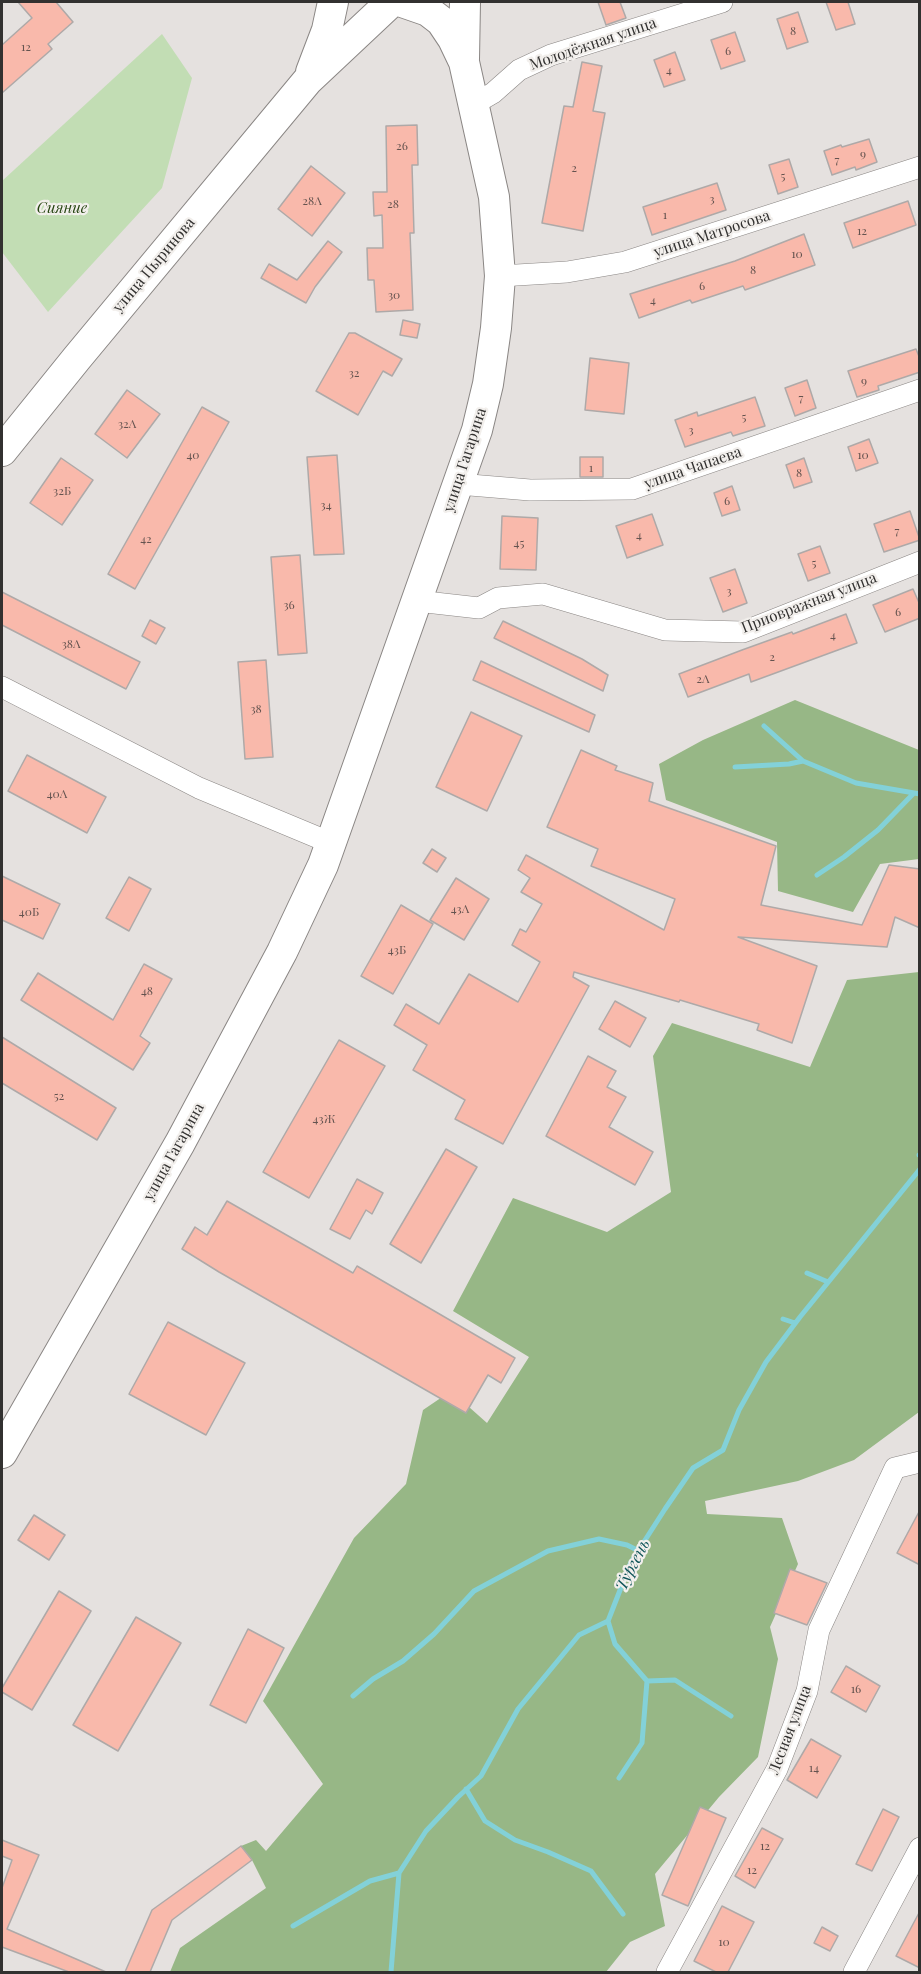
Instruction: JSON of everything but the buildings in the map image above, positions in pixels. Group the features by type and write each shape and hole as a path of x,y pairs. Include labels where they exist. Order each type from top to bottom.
{"street":[{"name":"улица Пыринова","path":"308,80 327,30 333,2"},
{"name":"улица Пыринова","path":"2,451 308,80 391,2"},
{"name":"улица Гагарина","path":"2,1453 180,1143 282,952 331,843 477,430 488,384 500,276 494,196 464,62 453,39 441,21 428,11 391,2"},
{"name":"улица Гагарина","path":"464,62 465,2"},
{"name":"Молодёжная улица","path":"474,104 493,93 519,70 551,55 722,2"},
{"name":"улица Матросова","path":"500,276 567,272 625,262 920,167"},
{"name":"улица Чапаева","path":"458,484 530,490 632,489 920,390"},
{"name":"Приовражная улица","path":"417,601 479,608 498,598 543,594 665,630 743,632 920,562"},
{"path":"2,687 199,788 331,843"},
{"name":"Лесная улица","path":"667,1972 777,1769 807,1690 819,1630 896,1468 920,1462"},
{"path":"854,1972 920,1848"}],"green space":[{"name":"Сияние","path":"162,34 192,78 162,188 48,312 2,252 2,181"},
{"path":"795,700 919,750 919,859 880,864 853,912 778,891 777,842 666,800 659,764 703,740"},
{"path":"919,972 919,1412 854,1460 798,1481 705,1501 707,1514 782,1518 798,1564 770,1627 778,1659 758,1757 719,1797 655,1874 665,1926 630,1942 606,1972 170,1972 180,1948 266,1888 252,1860 241,1846 256,1840 266,1851 323,1784 263,1701 354,1538 406,1484 423,1410 451,1391 487,1423 529,1357 453,1311 513,1198 607,1232 671,1192 653,1056 672,1023 810,1067 847,980"}],"waterway":[{"path":"764,726 803,761 856,783 920,794"},
{"path":"735,767 803,761"},
{"path":"817,875 878,830 913,794"},
{"name":"Тургень","path":"391,1972 399,1873 426,1831 481,1776 518,1709 579,1635 608,1621 631,1562 693,1468 723,1450 739,1410 766,1362 920,1169"},
{"path":"807,1273 828,1282"},
{"path":"783,1319 795,1323"},
{"path":"353,1696 373,1679 403,1661 434,1634 474,1591 548,1551 599,1539 627,1545 639,1551"},
{"path":"608,1621 615,1644 647,1681 642,1743 619,1778"},
{"path":"647,1681 675,1680 731,1716"},
{"path":"466,1789 485,1821 515,1840 591,1871 623,1914"},
{"path":"293,1926 370,1881 399,1873"}]}
